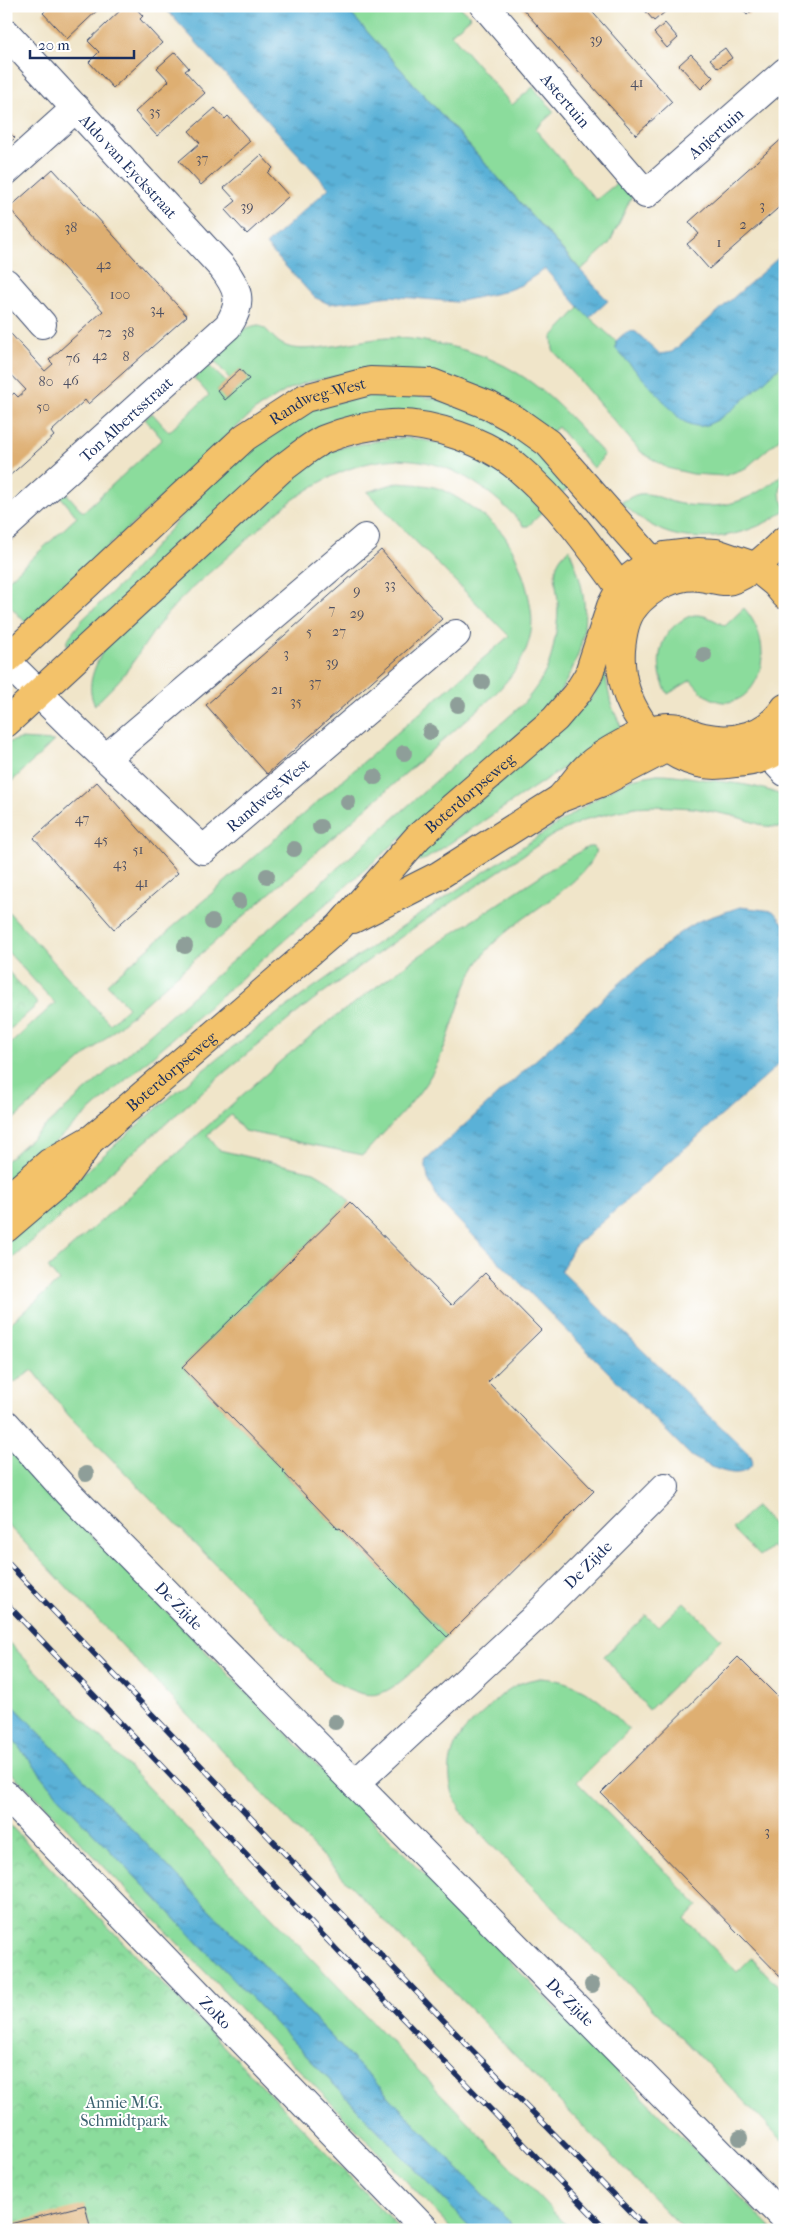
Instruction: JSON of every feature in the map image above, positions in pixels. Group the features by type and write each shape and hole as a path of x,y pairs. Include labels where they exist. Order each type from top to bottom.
{"main road":[{"name":"Randweg-West","path":"6,661 245,437 306,398 370,381 432,383 488,405 517,421 548,443 652,562"},
{"path":"6,723 281,469 324,439 363,428 392,424 432,428 474,441 517,466 542,490 576,529 627,598"},
{"path":"627,598 675,578 686,576 727,581 738,577 785,540"},
{"path":"780,758 712,765 687,759 658,739 629,702 623,682 621,662 627,598 632,576 652,562 680,553 698,552 730,556 754,566 775,583 785,595"},
{"name":"Boterdorpseweg","path":"6,1200 49,1163 93,1138 338,927 418,837 561,713 588,676 604,621 627,598"},
{"name":"Boterdorpseweg","path":"338,927 438,876 561,798 600,783 674,727 685,729 701,736 737,739 754,734 772,723 785,708"},
{"name":"Boterdorpseweg","path":"6,1228 61,1181 93,1138"}],"street":[{"name":"Astertuin","path":"485,6 646,194"},
{"name":"Aldo van Eyckstraat","path":"6,33 222,267 237,292 238,306"},
{"name":"Anjertuin","path":"646,194 785,72"},
{"path":"6,171 76,108"},
{"path":"6,283 42,324"},
{"name":"Ton Albertsstraat","path":"6,526 228,326 238,306"},
{"path":"106,758 365,538"},
{"name":"Randweg-West","path":"6,661 203,850 456,634"},
{"name":"De Zijde","path":"6,1424 68,1493 785,2219"},
{"name":"De Zijde","path":"355,1784 532,1620 665,1487"},
{"name":"ZoRo","path":"6,1795 426,2230"}],"green space":[{"path":"344,6 459,6 471,17 451,34 512,105 533,87 554,112 535,129 596,200 617,183 632,196 609,244 581,270"},
{"path":"579,308 616,341 616,349 689,424 702,426 718,420 785,362 785,434 746,468 724,476 693,474 667,468 641,452 553,350 552,337"},
{"path":"259,325 282,344 295,348 320,348 394,338 423,341 471,352 494,361 534,384 569,416 604,454 599,463 593,468 558,427 551,433 353,373 307,382 287,390 254,411 26,623 11,607 6,610 6,582 77,517 61,497 65,492 83,512 162,439 145,419 152,413 169,432 209,395 194,378 208,365 226,382 217,390 226,400 248,378 240,369 230,379 213,359 233,337 252,326"},
{"path":"366,395 412,395 437,399 481,415 500,425 536,452 570,486 559,496 542,477 370,417 70,645 67,645 67,640 82,620 123,582 212,482 288,415"},
{"path":"411,438 450,447 486,462 513,480 543,512 528,526 524,526 499,501 474,482 448,469 421,461 393,460 364,464 334,475 287,504 183,597 162,620 117,683 95,705 91,690 92,675 105,647 274,487 324,454 344,447 389,439"},
{"path":"785,473 780,492 785,510 773,519 758,526 726,536 693,538 663,531 640,518 621,502 637,495 645,494 681,504 697,506 724,505 749,497"},
{"path":"396,483 429,486 450,494 490,521 509,543 520,567 531,608 532,621 529,641 517,668 491,698 6,1126 6,1048 55,1003 6,950 6,909 110,1024 128,1007 107,984 509,636 367,492"},
{"path":"569,549 581,585 585,620 583,636 572,670 553,701 535,720 6,1185 6,1161 522,705 542,679 549,664 558,616 556,569 562,556"},
{"path":"744,608 757,629 762,651 760,671 752,687 740,698 725,702 708,697 691,680 668,694 659,665 662,645 666,636 673,628 686,618 696,615 708,617 725,626"},
{"path":"603,674 605,674 611,704 622,729 426,859 419,861 416,854 590,700 601,684"},
{"path":"20,739 54,741 6,787 6,743"},
{"path":"657,774 743,784 776,793 785,797 785,828 765,826 734,816 694,808 652,806 635,807 587,819 553,835 415,927 313,1000 227,1070 6,1264 6,1243 110,1149 217,1059 311,989 407,923 603,794 631,779"},
{"path":"588,847 593,847 596,852 575,879 561,892 497,940 485,953 464,991 445,1047 432,1073 405,1110 363,1155 244,1131 231,1115 207,1135 219,1150 314,1172 331,1182 350,1202 182,1367 284,1471 283,1473 447,1637 396,1685 378,1694 364,1694 342,1686 324,1674 69,1416 33,1370 13,1383 6,1372 6,1327 59,1281 48,1268 283,1059 328,1022 416,958 561,862"},
{"path":"6,969 38,1004 6,1033"},
{"path":"6,1446 773,2230 684,2230 676,2222 322,1856 6,1523"},
{"path":"756,1506 785,1537 785,1560 771,1546 759,1556 732,1529"},
{"path":"684,1602 721,1639 649,1710 604,1656 646,1615 658,1627"},
{"path":"6,1639 571,2230 517,2230 6,1698"},
{"path":"541,1678 568,1683 580,1688 601,1702 629,1730 577,1782 698,1905 685,1919 737,1972 751,1958 785,1993 785,2143 472,1825 458,1806 451,1785 450,1762 460,1736 509,1689 523,1682"},
{"path":"6,1731 60,1798 473,2230 453,2230 45,1805 6,1768"},
{"name":"Annie M.G. Schmidtpark","path":"6,1821 401,2230 6,2230"}],"water":[{"path":"163,6 344,6 608,301 589,318 545,269 521,285 503,292 456,302 391,296 329,304 314,297 266,245 329,188"},
{"path":"785,252 785,362 733,409 711,423 696,426 680,419 616,349 616,341 625,333 633,331 660,354 672,352"},
{"path":"740,907 773,911 785,925 785,1059 574,1247 561,1271 751,1456 753,1462 748,1469 733,1473 715,1468 691,1456 440,1202 428,1179 425,1161 620,983 678,934 699,921"},
{"path":"6,1698 517,2230 473,2230 60,1798 6,1731"}],"building":[{"path":"50,6 102,6 67,39 43,13"},
{"path":"125,6 134,6 143,16 140,19 162,43 113,88 89,62 99,52 88,41"},
{"path":"520,6 587,6 672,102 636,135"},
{"path":"641,6 660,6 665,12 654,21"},
{"path":"740,6 757,6 747,15"},
{"path":"665,23 678,38 667,48 654,33"},
{"path":"725,48 732,58 718,68 710,59"},
{"path":"175,52 189,68 185,71 205,93 157,136 135,112 169,81 157,68"},
{"path":"691,54 713,77 701,89 679,65"},
{"path":"215,108 225,119 228,116 250,141 201,185 179,161 200,143 189,131"},
{"path":"6,129 15,138 6,146"},
{"path":"785,136 785,202 709,269 687,244 699,234 689,222"},
{"path":"261,155 273,168 268,173 289,196 247,234 225,210 236,201 224,188"},
{"path":"53,169 187,316 88,404 85,400 51,432 54,436 6,479 6,400 14,393 18,397 26,390 6,369 6,338 11,334 45,371 53,364 49,360 103,311 9,208"},
{"path":"240,369 249,379 225,400 217,390"},
{"path":"381,550 442,619 267,774 206,705"},
{"path":"97,782 178,873 114,929 34,838"},
{"path":"350,1202 452,1305 485,1273 541,1330 488,1382 594,1491 447,1637 340,1528 338,1529 182,1367"},
{"path":"738,1657 785,1704 785,1981 601,1793"},
{"path":"85,2205 91,2230 6,2230 6,2225"}],"railway":[{"path":"6,1561 469,2047 648,2230"},
{"path":"6,1603 607,2230"}]}
